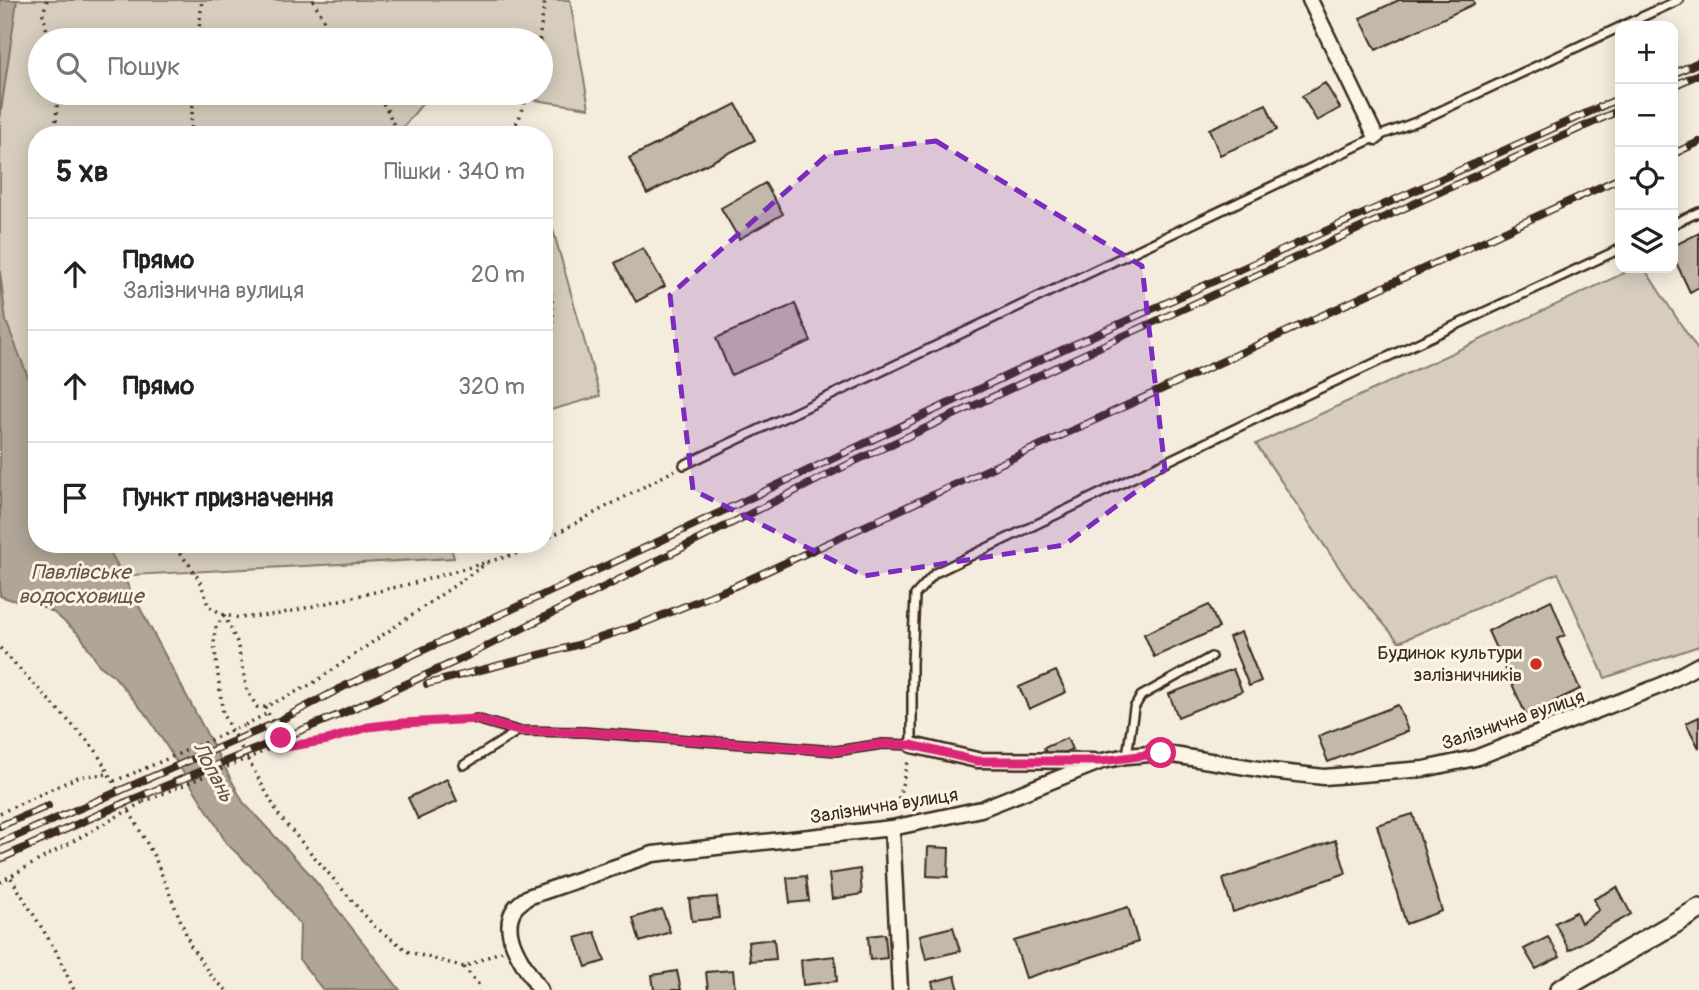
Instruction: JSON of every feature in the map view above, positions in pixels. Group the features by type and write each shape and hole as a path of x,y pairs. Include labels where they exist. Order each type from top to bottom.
{"street":[{"path":"1310,0 1376,137"},
{"name":"Залізнична вулиця","path":"514,946 509,925 514,909 528,897 653,854 892,828 981,809 1102,761 1127,756 1161,753 1324,777 1424,769 1475,758 1662,685 1699,665"},
{"path":"912,745 977,761 1102,761"},
{"path":"892,828 900,990"},
{"path":"1560,990 1699,909"},
{"path":"514,946 540,990"}],"lane":[{"path":"1634,21 1679,0"},
{"path":"684,465 1376,137 1421,120 1615,30"},
{"path":"1678,222 1699,212"},
{"path":"476,719 518,731 584,732 836,751 883,744 912,745 915,596 935,573 1280,407 1615,251"},
{"path":"1127,756 1134,708 1141,696 1211,657"},
{"path":"464,765 518,731"}],"path":[{"path":"47,0 43,13 47,28"},
{"path":"199,28 202,0"},
{"path":"313,0 328,28"},
{"path":"541,28 545,0"},
{"path":"56,126 57,105"},
{"path":"191,126 193,105"},
{"path":"384,105 394,126"},
{"path":"514,126 524,105"},
{"path":"553,303 553,328"},
{"path":"553,535 684,465"},
{"path":"177,553 202,582 208,606 223,615 240,618 292,611 414,583 519,553"},
{"path":"223,615 237,642 247,690 257,707 265,707 312,684 490,561"},
{"path":"223,615 215,629 214,643 223,715 280,817 374,926 409,952 464,967 478,984 479,990"},
{"path":"0,648 94,749 155,858 191,946 212,977 226,990"},
{"path":"265,707 285,747"},
{"path":"114,782 268,713"},
{"path":"0,882 143,802 272,748 328,740 368,727 476,719"},
{"path":"892,828 912,745"},
{"path":"0,813 80,776 110,774"},
{"path":"11,878 56,951 74,990"},
{"path":"464,967 514,946"}],"highlighted area":[{"path":"936,141 1142,266 1165,470 1064,545 864,576 693,490 670,295 828,154"}],"shaded area":[{"path":"0,0 570,0 589,108 553,103 553,28 28,28 28,105 421,105 404,126 28,126 28,553 453,553 454,558 0,582"},
{"path":"553,230 600,396 553,409"},
{"path":"1624,273 1647,273 1699,352 1699,646 1605,678 1558,573 1399,642 1353,588 1256,444"}],"water":[{"path":"0,0 17,0 0,118"},
{"name":"Павлівське водосховище","path":"0,272 6,321 28,377 28,553 111,553 243,802 309,873 400,990 323,990 299,959 300,925 264,879 226,843 148,717 114,676 99,665 80,635 53,612 32,601 0,596"}],"building":[{"path":"1399,0 1473,0 1474,4 1376,50 1360,18"},
{"path":"1325,83 1340,108 1317,121 1302,96"},
{"path":"736,104 755,140 647,194 629,158"},
{"path":"1266,104 1277,130 1220,155 1209,129"},
{"path":"765,183 783,214 739,239 721,208"},
{"path":"1699,233 1699,287 1690,292 1678,267 1678,244"},
{"path":"643,248 665,286 636,302 615,263"},
{"path":"795,304 811,341 731,375 716,338"},
{"name":"Будинок культури залізничників","path":"1551,600 1565,635 1557,639 1580,689 1526,715 1488,631"},
{"path":"1209,605 1219,628 1154,657 1144,634"},
{"path":"1241,632 1261,681 1249,686 1229,637"},
{"path":"1233,669 1242,691 1178,717 1169,694"},
{"path":"1056,671 1066,692 1029,709 1019,687"},
{"path":"1398,705 1408,731 1328,762 1318,736"},
{"path":"1699,717 1699,748 1686,723"},
{"path":"1067,738 1072,749 1049,760 1044,748"},
{"path":"447,779 457,801 418,819 408,798"},
{"path":"1413,814 1442,911 1406,924 1377,825"},
{"path":"1336,840 1346,873 1233,912 1223,879"},
{"path":"928,847 949,848 948,877 927,876"},
{"path":"860,869 862,894 832,899 829,874"},
{"path":"806,876 809,901 790,903 787,878"},
{"path":"1617,887 1631,914 1569,950 1555,923 1576,912 1581,923 1599,910 1594,899"},
{"path":"717,897 719,918 692,921 689,899"},
{"path":"1128,907 1138,942 1026,978 1014,941"},
{"path":"662,909 670,932 640,942 633,918"},
{"path":"953,927 960,951 926,959 920,935"},
{"path":"595,932 605,961 586,967 576,938"},
{"path":"885,934 887,958 870,960 868,936"},
{"path":"1548,937 1560,957 1536,969 1524,949"},
{"path":"774,939 776,959 750,961 748,942"},
{"path":"835,956 837,981 803,985 801,960"},
{"path":"733,970 735,990 708,990 706,972"},
{"path":"677,971 681,990 654,990 652,975"},
{"path":"955,976 959,990 934,990 932,982"}],"railway":[{"path":"1678,72 1699,62"},
{"path":"1677,84 1699,74"},
{"path":"0,843 273,724 345,686 662,540 1046,357 1615,100"},
{"path":"0,859 124,803 341,714 463,658 851,463 1615,112"},
{"path":"1678,152 1699,142"},
{"path":"427,684 581,644 636,626 735,586 1615,180"},
{"path":"0,826 48,806"}],"place":[{"name":"Будинок культури залізничників","path":"1536,664"}],"route":[{"path":"281,738 285,747 328,740 368,727 476,719 518,731 584,732 836,751 883,744 912,745 977,761 1102,761 1161,753"}],"water label":[{"name":"Лопань","path":"213,772"}]}
